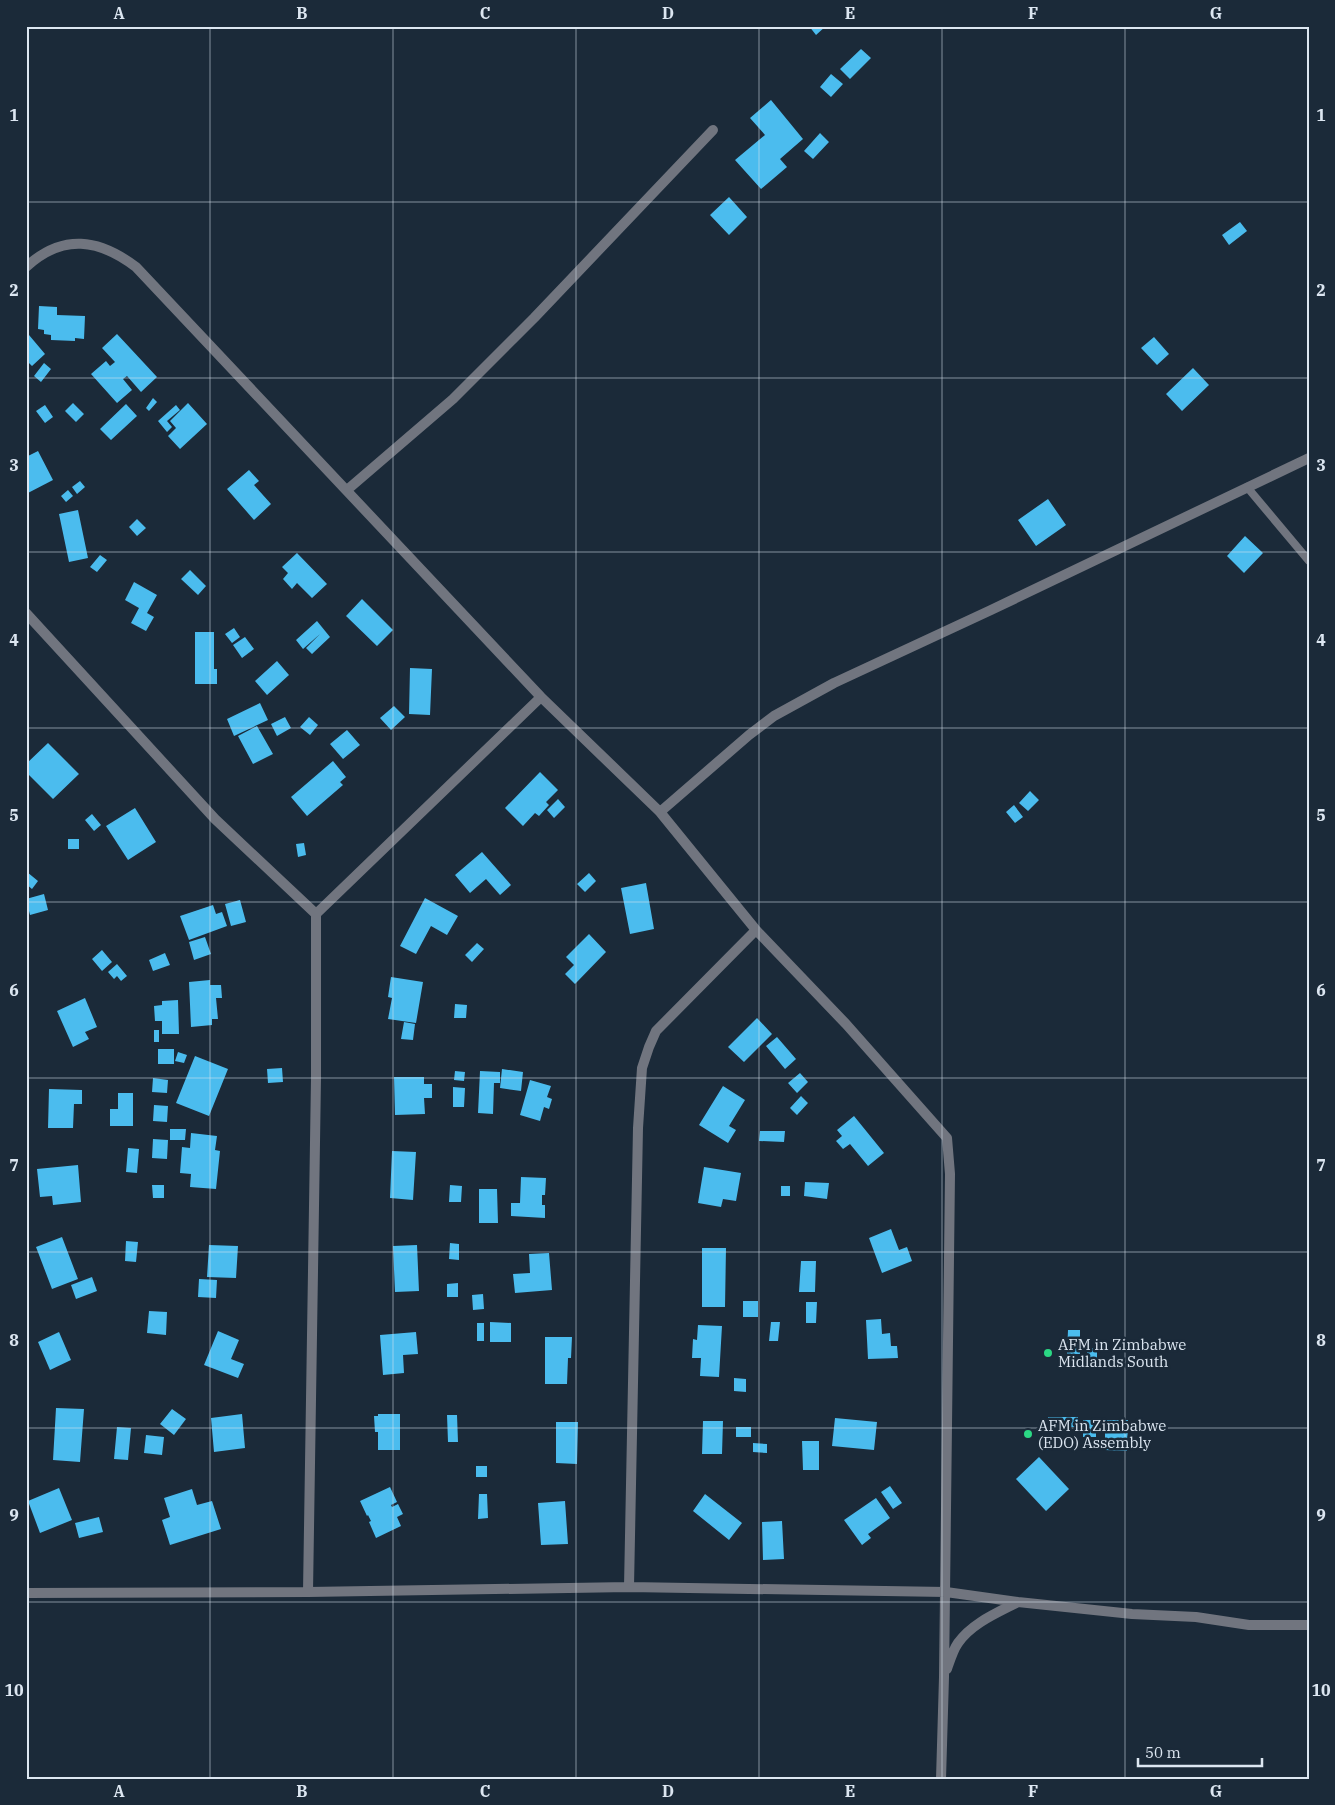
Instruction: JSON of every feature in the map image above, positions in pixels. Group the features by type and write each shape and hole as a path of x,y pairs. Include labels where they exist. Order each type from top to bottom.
{"street":[{"path":"348,490 453,399 534,318 713,130"},
{"path":"26,267 34,259 48,252 80,242 118,254 136,267 541,697 660,812 756,930 846,1024 947,1138 950,1174 946,1592 941,1779"},
{"path":"660,812 749,735 774,716 834,682 991,610 1309,458"},
{"path":"26,612 215,819 316,914"},
{"path":"308,1592 316,1078 316,914 541,697"},
{"path":"629,1587 638,1128 642,1068 648,1047 656,1031 756,930"},
{"path":"26,1594 629,1587 946,1592 1132,1614 1196,1617 1249,1625 1309,1625"},
{"path":"944,1677 958,1643 971,1629 1018,1602"}],"lane":[{"path":"1246,487 1309,560"}],"building":[{"path":"809,26 826,26 816,35"},
{"path":"861,49 871,58 850,79 840,69"},
{"path":"831,74 843,84 831,97 820,87"},
{"path":"771,100 803,139 780,159 787,167 761,189 735,160 765,135 750,118"},
{"path":"820,133 829,142 813,159 804,151"},
{"path":"729,197 747,217 729,235 710,215"},
{"path":"1240,222 1247,231 1229,245 1222,235"},
{"path":"39,306 57,307 57,315 85,316 84,339 75,338 75,341 51,340 51,335 44,334 44,330 38,329"},
{"path":"117,334 157,377 141,392 127,376 123,379 132,390 117,403 91,374 106,361 110,366 115,362 102,348"},
{"path":"29,335 45,354 32,366 26,360 26,337"},
{"path":"1154,337 1169,354 1157,365 1141,348"},
{"path":"44,363 51,369 41,382 34,376"},
{"path":"1193,368 1209,385 1182,411 1166,394"},
{"path":"153,398 157,402 149,411 146,408"},
{"path":"73,403 84,414 76,422 65,411"},
{"path":"188,403 207,424 180,449 168,436 176,428 170,421"},
{"path":"126,404 137,416 111,440 100,429"},
{"path":"45,405 53,417 45,423 36,411"},
{"path":"176,405 180,410 167,421 172,427 167,432 158,421"},
{"path":"38,451 53,480 26,494 26,457"},
{"path":"249,470 259,481 254,485 271,504 254,520 227,489"},
{"path":"80,481 85,487 77,494 72,487"},
{"path":"68,490 73,496 66,502 61,496"},
{"path":"1048,499 1066,525 1036,546 1018,520"},
{"path":"78,510 88,558 69,562 59,514"},
{"path":"137,519 146,528 137,536 129,527"},
{"path":"1245,536 1263,553 1244,573 1227,556"},
{"path":"297,553 327,584 312,598 297,583 292,589 283,579 288,573 282,567"},
{"path":"100,555 107,560 97,572 90,567"},
{"path":"190,570 206,586 198,595 181,579"},
{"path":"134,582 157,595 147,613 154,617 146,631 131,623 139,608 125,600"},
{"path":"362,599 393,630 377,646 346,616"},
{"path":"317,621 330,637 312,654 306,648 320,634 303,649 296,640"},
{"path":"234,628 240,637 232,643 225,634"},
{"path":"195,632 214,632 214,669 217,669 217,684 195,684"},
{"path":"245,637 254,649 242,658 233,645"},
{"path":"277,661 289,675 267,695 255,681"},
{"path":"410,668 432,669 430,715 409,714"},
{"path":"260,703 268,720 234,736 227,719"},
{"path":"394,706 405,717 391,730 380,718"},
{"path":"285,717 291,728 277,736 271,724"},
{"path":"309,717 318,725 310,735 300,727"},
{"path":"257,726 273,754 253,764 238,736"},
{"path":"347,730 360,745 343,759 330,744"},
{"path":"48,743 79,774 53,799 26,772 26,764"},
{"path":"333,761 346,777 340,782 343,785 307,816 291,797"},
{"path":"540,772 558,790 546,802 549,805 539,816 535,813 523,826 505,808"},
{"path":"1030,791 1039,800 1028,811 1019,803"},
{"path":"558,799 565,807 554,818 547,810"},
{"path":"1014,805 1023,817 1015,823 1006,812"},
{"path":"135,808 156,842 128,860 106,826"},
{"path":"92,814 101,825 94,831 85,820"},
{"path":"68,839 79,839 79,849 68,849"},
{"path":"304,843 306,855 298,857 296,844"},
{"path":"482,852 511,885 500,895 486,879 470,893 455,875"},
{"path":"27,872 38,881 32,889 26,884"},
{"path":"589,873 596,881 585,892 577,884"},
{"path":"646,883 654,929 630,934 621,888"},
{"path":"44,894 48,910 30,915 26,899"},
{"path":"425,898 458,916 447,935 431,926 416,954 400,946"},
{"path":"240,900 246,922 231,926 225,904"},
{"path":"213,905 216,914 222,912 227,926 189,940 180,916"},
{"path":"589,934 606,952 575,984 565,974 574,965 566,957"},
{"path":"205,937 211,954 194,960 189,942"},
{"path":"477,943 484,949 472,962 465,955"},
{"path":"102,950 112,962 102,971 92,959"},
{"path":"165,953 170,965 153,971 149,960"},
{"path":"117,964 127,976 121,981 117,976 114,979 108,972"},
{"path":"391,977 423,982 416,1023 388,1019 392,998 388,997"},
{"path":"210,980 210,985 221,985 222,998 216,998 218,1019 212,1019 212,1025 191,1027 189,982"},
{"path":"85,998 97,1027 85,1032 89,1039 73,1047 57,1011"},
{"path":"178,1000 179,1034 162,1034 162,1021 155,1021 154,1006 162,1005 162,1001"},
{"path":"455,1004 467,1005 466,1018 454,1018"},
{"path":"757,1018 772,1034 744,1062 728,1047"},
{"path":"404,1022 415,1024 413,1040 401,1039"},
{"path":"154,1030 159,1030 159,1042 154,1042"},
{"path":"777,1037 796,1059 785,1069 766,1046"},
{"path":"158,1049 174,1049 174,1064 158,1064"},
{"path":"178,1052 187,1055 184,1063 175,1061"},
{"path":"195,1056 228,1069 209,1116 176,1103"},
{"path":"282,1068 283,1082 268,1083 267,1069"},
{"path":"502,1069 523,1072 521,1091 500,1088"},
{"path":"455,1071 465,1072 464,1081 454,1080"},
{"path":"480,1071 500,1072 500,1083 494,1083 493,1114 478,1113"},
{"path":"800,1073 808,1082 797,1093 788,1083"},
{"path":"394,1077 424,1077 424,1084 432,1084 432,1098 424,1098 425,1114 395,1115"},
{"path":"153,1078 168,1080 167,1093 152,1092"},
{"path":"530,1080 551,1086 547,1097 552,1099 549,1109 544,1107 540,1121 520,1115"},
{"path":"723,1086 745,1100 729,1126 736,1130 728,1143 699,1125"},
{"path":"453,1087 465,1088 464,1107 453,1107"},
{"path":"49,1089 82,1090 82,1104 74,1104 73,1128 48,1128"},
{"path":"118,1093 133,1093 133,1126 110,1126 110,1109 118,1109"},
{"path":"801,1096 808,1103 797,1115 790,1108"},
{"path":"154,1105 168,1106 167,1122 153,1121"},
{"path":"854,1116 884,1153 868,1166 850,1144 843,1149 836,1141 842,1136 837,1130"},
{"path":"170,1129 186,1129 185,1140 170,1140"},
{"path":"760,1131 785,1131 784,1142 759,1141"},
{"path":"191,1133 217,1136 215,1150 220,1151 216,1189 190,1187 191,1174 180,1173 182,1147 190,1148"},
{"path":"153,1139 168,1140 167,1159 152,1158"},
{"path":"128,1148 139,1149 137,1173 126,1172"},
{"path":"392,1151 416,1152 413,1200 390,1198"},
{"path":"78,1165 81,1202 53,1205 52,1196 40,1197 37,1169"},
{"path":"704,1167 741,1173 736,1201 723,1199 721,1207 698,1203"},
{"path":"521,1177 546,1178 545,1195 542,1195 542,1205 545,1205 545,1218 511,1216 511,1203 520,1203"},
{"path":"805,1182 829,1183 827,1199 804,1196"},
{"path":"152,1185 164,1185 164,1198 153,1198"},
{"path":"450,1185 462,1186 461,1202 449,1202"},
{"path":"781,1186 790,1186 790,1196 781,1196"},
{"path":"479,1189 497,1189 498,1223 479,1223"},
{"path":"891,1229 899,1250 907,1247 912,1261 882,1273 869,1238"},
{"path":"62,1237 78,1279 52,1289 36,1247"},
{"path":"126,1241 138,1242 136,1262 125,1261"},
{"path":"450,1243 459,1244 459,1260 449,1259"},
{"path":"209,1245 238,1246 236,1278 207,1277"},
{"path":"417,1245 419,1291 395,1292 393,1246"},
{"path":"702,1248 726,1248 725,1307 702,1307"},
{"path":"549,1253 552,1290 515,1293 513,1274 530,1273 529,1254"},
{"path":"801,1261 816,1261 815,1292 799,1292"},
{"path":"92,1277 97,1291 76,1299 71,1285"},
{"path":"199,1279 217,1280 216,1298 198,1297"},
{"path":"458,1283 458,1297 447,1297 447,1284"},
{"path":"483,1294 484,1309 473,1310 472,1295"},
{"path":"743,1301 758,1301 758,1317 743,1317"},
{"path":"806,1302 817,1302 816,1323 806,1323"},
{"path":"149,1311 167,1312 166,1335 147,1333"},
{"path":"881,1319 882,1334 890,1333 891,1346 897,1346 898,1358 868,1359 866,1320"},
{"path":"490,1322 511,1323 511,1342 490,1342"},
{"path":"771,1322 780,1322 778,1341 769,1341"},
{"path":"477,1323 484,1323 484,1341 477,1341"},
{"path":"698,1325 722,1326 719,1377 700,1376 701,1358 692,1358 693,1339 697,1340"},
{"path":"1068,1330 1080,1330 1080,1354 1067,1354"},
{"path":"218,1331 239,1340 231,1359 244,1364 238,1378 204,1365"},
{"path":"59,1332 71,1360 50,1370 38,1342"},
{"path":"416,1332 418,1354 403,1355 404,1373 383,1375 380,1335"},
{"path":"545,1337 572,1337 571,1358 568,1358 567,1384 545,1384"},
{"path":"1087,1348 1097,1348 1097,1368 1087,1368"},
{"path":"734,1378 746,1379 746,1392 734,1391"},
{"path":"56,1408 84,1409 80,1462 53,1460"},
{"path":"172,1409 186,1419 174,1435 160,1424"},
{"path":"242,1414 245,1448 214,1452 211,1418"},
{"path":"378,1414 400,1414 400,1450 378,1450 378,1432 375,1432 374,1416 378,1416"},
{"path":"447,1415 457,1415 458,1442 448,1442"},
{"path":"1048,1417 1078,1417 1078,1427 1048,1427"},
{"path":"835,1418 877,1422 874,1450 832,1446"},
{"path":"1083,1420 1096,1420 1096,1437 1083,1437"},
{"path":"1105,1420 1128,1420 1127,1451 1105,1450"},
{"path":"703,1421 723,1421 722,1454 702,1454"},
{"path":"556,1422 578,1422 577,1464 556,1463"},
{"path":"117,1427 131,1428 128,1460 114,1459"},
{"path":"736,1427 751,1427 751,1437 736,1437"},
{"path":"146,1435 164,1437 162,1455 144,1453"},
{"path":"802,1441 819,1441 819,1470 803,1470"},
{"path":"753,1443 767,1444 767,1453 753,1452"},
{"path":"1039,1457 1069,1489 1046,1511 1016,1479"},
{"path":"476,1466 487,1466 487,1477 476,1477"},
{"path":"890,1486 902,1503 893,1509 881,1492"},
{"path":"390,1487 397,1502 391,1505 392,1507 398,1504 403,1514 397,1517 401,1526 376,1538 369,1522 371,1521 360,1501"},
{"path":"59,1488 72,1520 40,1533 28,1501"},
{"path":"192,1489 197,1505 212,1501 221,1529 170,1545 162,1520 170,1517 164,1498"},
{"path":"479,1494 487,1494 488,1518 478,1519"},
{"path":"705,1494 742,1523 729,1540 693,1511"},
{"path":"876,1498 890,1518 868,1534 871,1538 862,1545 844,1520"},
{"path":"565,1501 568,1544 541,1545 538,1503"},
{"path":"99,1517 103,1532 79,1538 75,1523"},
{"path":"782,1521 784,1559 763,1560 762,1522"}],"place":[{"name":"AFM in Zimbabwe Midlands South","path":"1048,1353"},
{"name":"AFM in Zimbabwe (EDO) Assembly","path":"1028,1434"}]}
